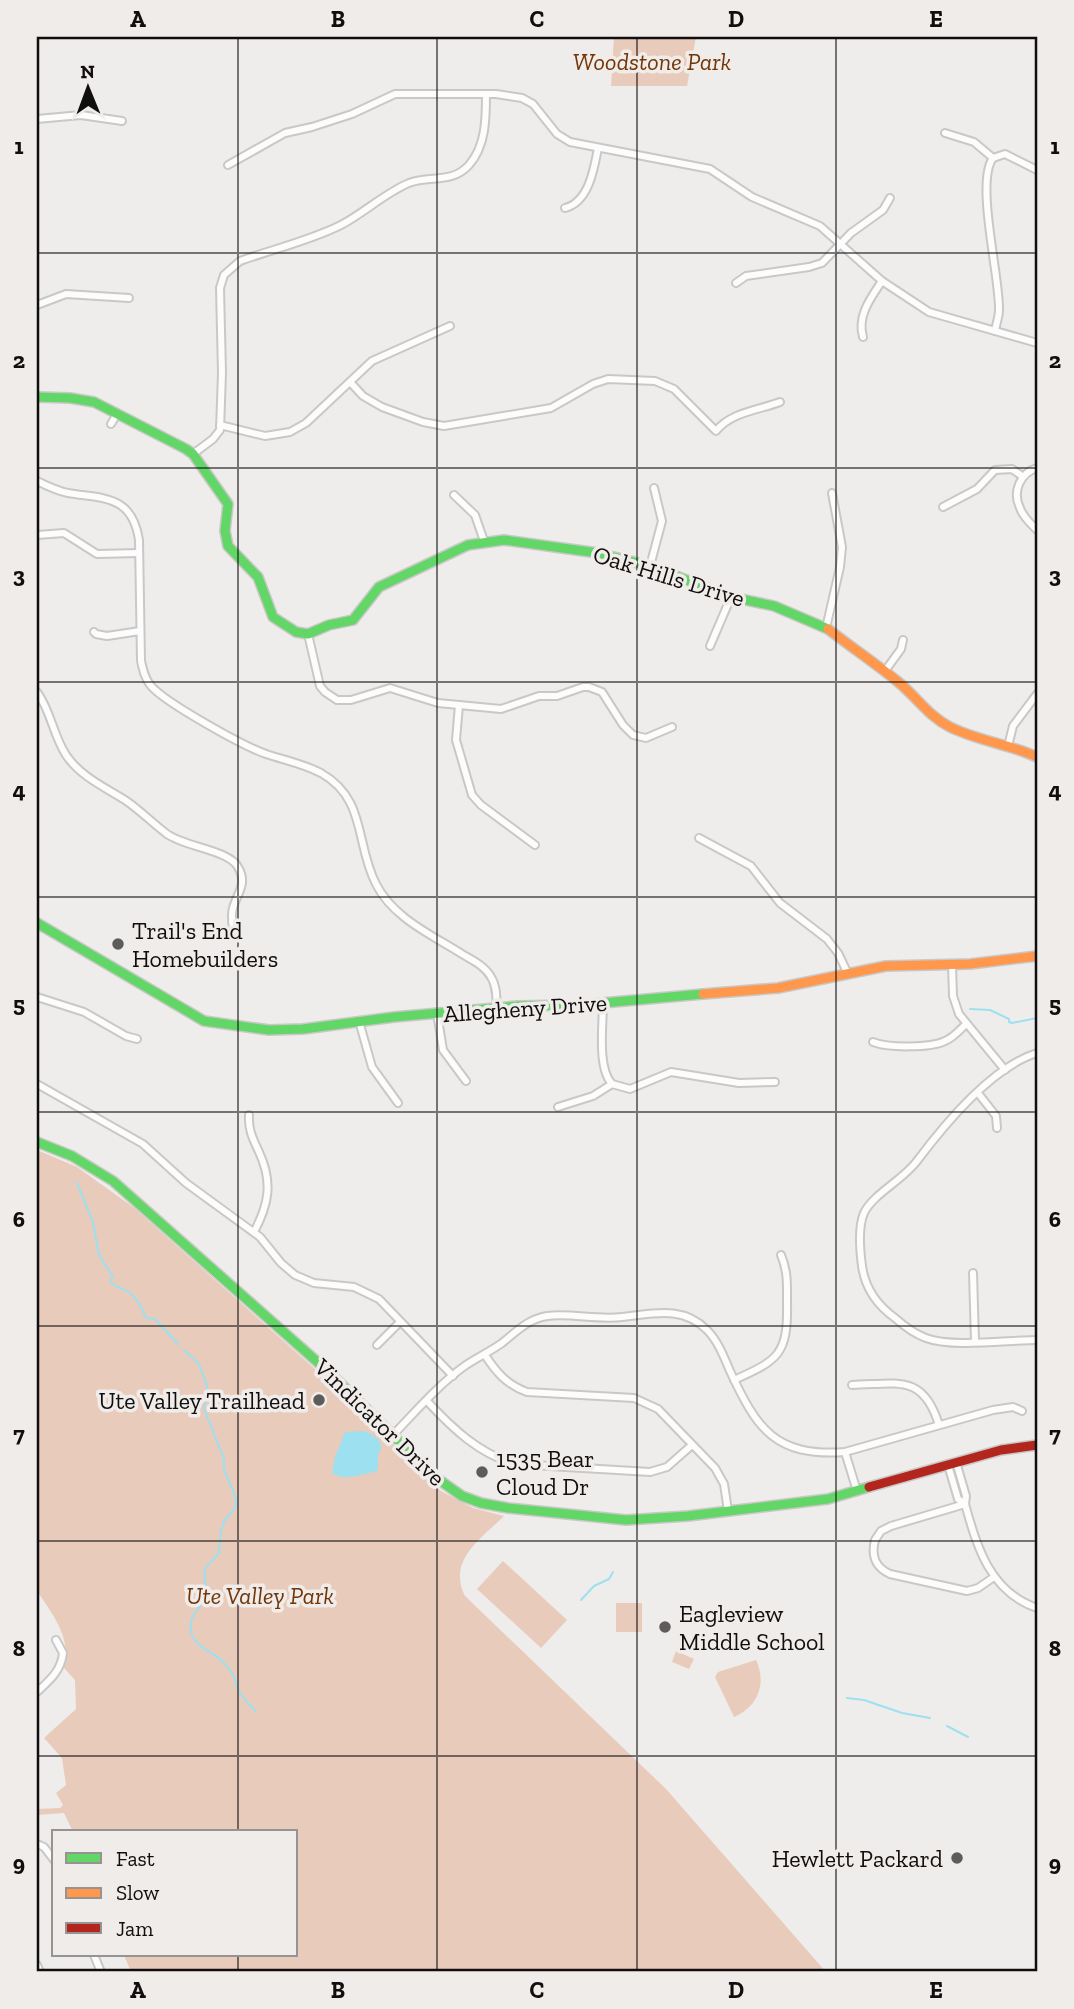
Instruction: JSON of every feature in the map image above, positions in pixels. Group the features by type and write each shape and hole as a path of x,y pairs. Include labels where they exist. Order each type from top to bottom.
{"street":[{"path":"193,454 214,439 220,425 222,373 219,295 221,280 228,270 240,261 341,225 408,184 448,178 464,170 471,163 481,141 486,119 486,94"},
{"path":"228,166 285,133 352,114 388,96 486,94 522,98 533,104 563,139 710,169 751,197 814,223 841,243 882,281 929,312 1037,343"},
{"path":"37,119 81,115 122,121"},
{"path":"945,134 974,142 993,158"},
{"path":"565,208 575,205 587,187 598,148"},
{"path":"995,331 999,309 988,224 988,169 993,158 1005,154 1037,170"},
{"path":"736,283 746,276 822,262 861,225 883,211 890,198"},
{"path":"863,337 860,327 862,316 882,281"},
{"path":"37,305 66,294 129,298"},
{"path":"220,425 265,436 290,432 306,423 372,361 450,326"},
{"path":"349,382 363,396 382,407 423,422 452,426 551,408 593,384 608,379 655,381 674,389 716,431 724,421 780,401"},
{"path":"37,397 94,402 193,454 228,504 226,539 232,552 258,577 270,612 278,622 286,628 309,634 320,686 331,697 351,700 390,688 429,701 501,709 539,696 557,696 589,687 601,692 632,735 646,738 673,727"},
{"path":"111,424 117,414"},
{"path":"1037,468 1023,476 1018,487 1018,506 1037,530"},
{"path":"943,507 976,489 995,470 1012,469 1023,476"},
{"path":"37,481 58,491 96,495 113,500 133,520 138,534 140,631 144,675 158,693 241,742 265,754 313,769 340,788 356,814 372,877 382,895 405,918 485,970 495,986 498,1008"},
{"path":"650,566 663,521 654,488"},
{"path":"826,628 842,547 832,493"},
{"path":"454,495 475,515 484,541"},
{"path":"37,535 65,533 97,554 139,553"},
{"name":"Oak Hills Drive","path":"309,634 329,625 353,620 379,587 460,548 484,541 504,540 588,551 650,566 731,597 774,606 826,628 905,687 928,712 947,726 974,738 1008,746 1037,757"},
{"path":"710,646 731,597"},
{"path":"94,632 96,635 107,636 140,631"},
{"path":"885,671 901,649 903,640"},
{"path":"37,692 49,711 66,754 90,779 132,805 174,838 235,863 243,881 232,909 233,929"},
{"path":"1008,746 1013,726 1037,694"},
{"path":"459,705 456,740 472,795 481,805 535,845"},
{"path":"86,788 90,779"},
{"path":"699,838 751,866 780,903 827,939 838,953 848,974"},
{"name":"Allegheny Drive","path":"37,923 204,1021 284,1030 437,1013 603,1003 778,988 886,967 952,965 1037,956"},
{"path":"952,965 953,996 959,1014 1005,1070"},
{"path":"37,998 84,1012 126,1036 137,1039"},
{"path":"603,1003 603,1066 606,1077 612,1084 630,1089 671,1072 733,1083 775,1082"},
{"path":"437,1013 443,1049 466,1081"},
{"path":"359,1021 372,1067 398,1103"},
{"path":"873,1042 883,1046 936,1044 949,1039 966,1024"},
{"path":"1037,1053 1023,1058 1005,1070 952,1116 911,1168 871,1204 863,1216 862,1261 868,1288 888,1313 926,1338 949,1342 1037,1340"},
{"path":"37,1084 143,1144 186,1183 254,1232 295,1275 314,1283 346,1285 364,1290 379,1299 453,1376"},
{"path":"558,1107 593,1096 612,1084"},
{"path":"978,1093 996,1116 997,1128"},
{"path":"249,1115 248,1128 264,1163 268,1179 266,1207 254,1232"},
{"name":"Vindicator Drive","path":"37,1142 72,1156 120,1187 331,1374 444,1485 462,1496 493,1507 641,1520 727,1511 812,1501 1001,1450 1037,1445"},
{"path":"734,1380 773,1360 786,1337 787,1268 781,1255"},
{"path":"973,1273 975,1341"},
{"path":"393,1435 453,1376 524,1324 556,1316 611,1319 654,1312 670,1312 689,1317 707,1330 719,1348 754,1418 778,1440 808,1451 845,1452 993,1410 1013,1407 1022,1411"},
{"path":"377,1345 400,1322"},
{"path":"485,1354 501,1377 514,1387 527,1392 634,1398 657,1409 720,1476 726,1493 727,1511"},
{"path":"852,1385 903,1384 917,1389 933,1406 939,1425"},
{"path":"427,1401 464,1438 498,1458 516,1464 650,1472 667,1467 692,1445"},
{"path":"845,1452 857,1491"},
{"path":"952,1463 958,1499 965,1504 980,1555 994,1577 1013,1594 1037,1608"},
{"path":"965,1504 885,1529 875,1540 874,1560 881,1569 890,1574 961,1590 978,1588 994,1577"},
{"path":"37,1692 60,1667 63,1653 56,1640"},
{"path":"37,1965 40,1972"}],"green space":[{"name":"Woodstone Park","path":"614,37 696,37 687,86 611,86"},
{"name":"Ute Valley Park","path":"37,1150 77,1167 133,1207 324,1377 441,1491 473,1508 504,1516 477,1542 463,1561 460,1572 465,1596 666,1789 826,1972 131,1972 124,1956 298,1956 298,1830 72,1830 64,1813 37,1815 37,1809 60,1808 63,1805 56,1793 66,1785 62,1758 44,1738 76,1709 75,1680 64,1668 66,1657 60,1627 37,1591"},
{"path":"503,1561 567,1620 541,1648 477,1589"},
{"path":"616,1603 642,1603 642,1632 616,1632"},
{"path":"676,1651 694,1659 689,1669 672,1662"},
{"path":"756,1660 761,1677 758,1693 749,1707 734,1717 715,1677 718,1672"}],"water":[{"path":"365,1431 376,1437 382,1446 378,1455 378,1469 375,1472 347,1477 332,1473 345,1432"}],"waterway":[{"path":"970,1009 990,1010 1012,1023 1037,1018"},
{"path":"77,1183 93,1222 99,1255 113,1277 110,1281 133,1295 146,1318 155,1319 178,1344"},
{"path":"184,1350 199,1364 207,1386 204,1409 236,1498 235,1508 224,1521 219,1553 204,1570 205,1597 193,1615 191,1630 195,1640 227,1666 240,1694 256,1711"},
{"path":"581,1600 594,1586 609,1579 613,1572"},
{"path":"847,1698 930,1718"},
{"path":"947,1726 968,1737"}],"traffic: fast":[{"path":"37,397 94,402 193,454 228,504 225,531 228,546 258,577 273,617 296,632 308,634 329,625 353,620 379,587 468,545 504,540 598,553 650,566 731,597 774,606 828,629"},
{"path":"37,923 204,1021 269,1030 303,1029 394,1017 518,1006 580,1005 703,994"},
{"path":"37,1142 72,1156 113,1181 331,1374 435,1477 462,1496 508,1508 626,1520 688,1516 828,1499 869,1487"}],"traffic: slow":[{"path":"828,629 897,681 929,712 950,727 1037,757"},
{"path":"703,994 778,988 886,966 970,964 1037,956"}],"traffic: jam":[{"path":"869,1487 1001,1450 1037,1445"}],"place":[{"name":"Trail's End Homebuilders","path":"118,944"},
{"name":"Ute Valley Trailhead","path":"319,1400"},
{"name":"1535 Bear Cloud Dr","path":"482,1472"},
{"name":"Eagleview Middle School","path":"665,1627"},
{"name":"Hewlett Packard","path":"957,1858"}]}
